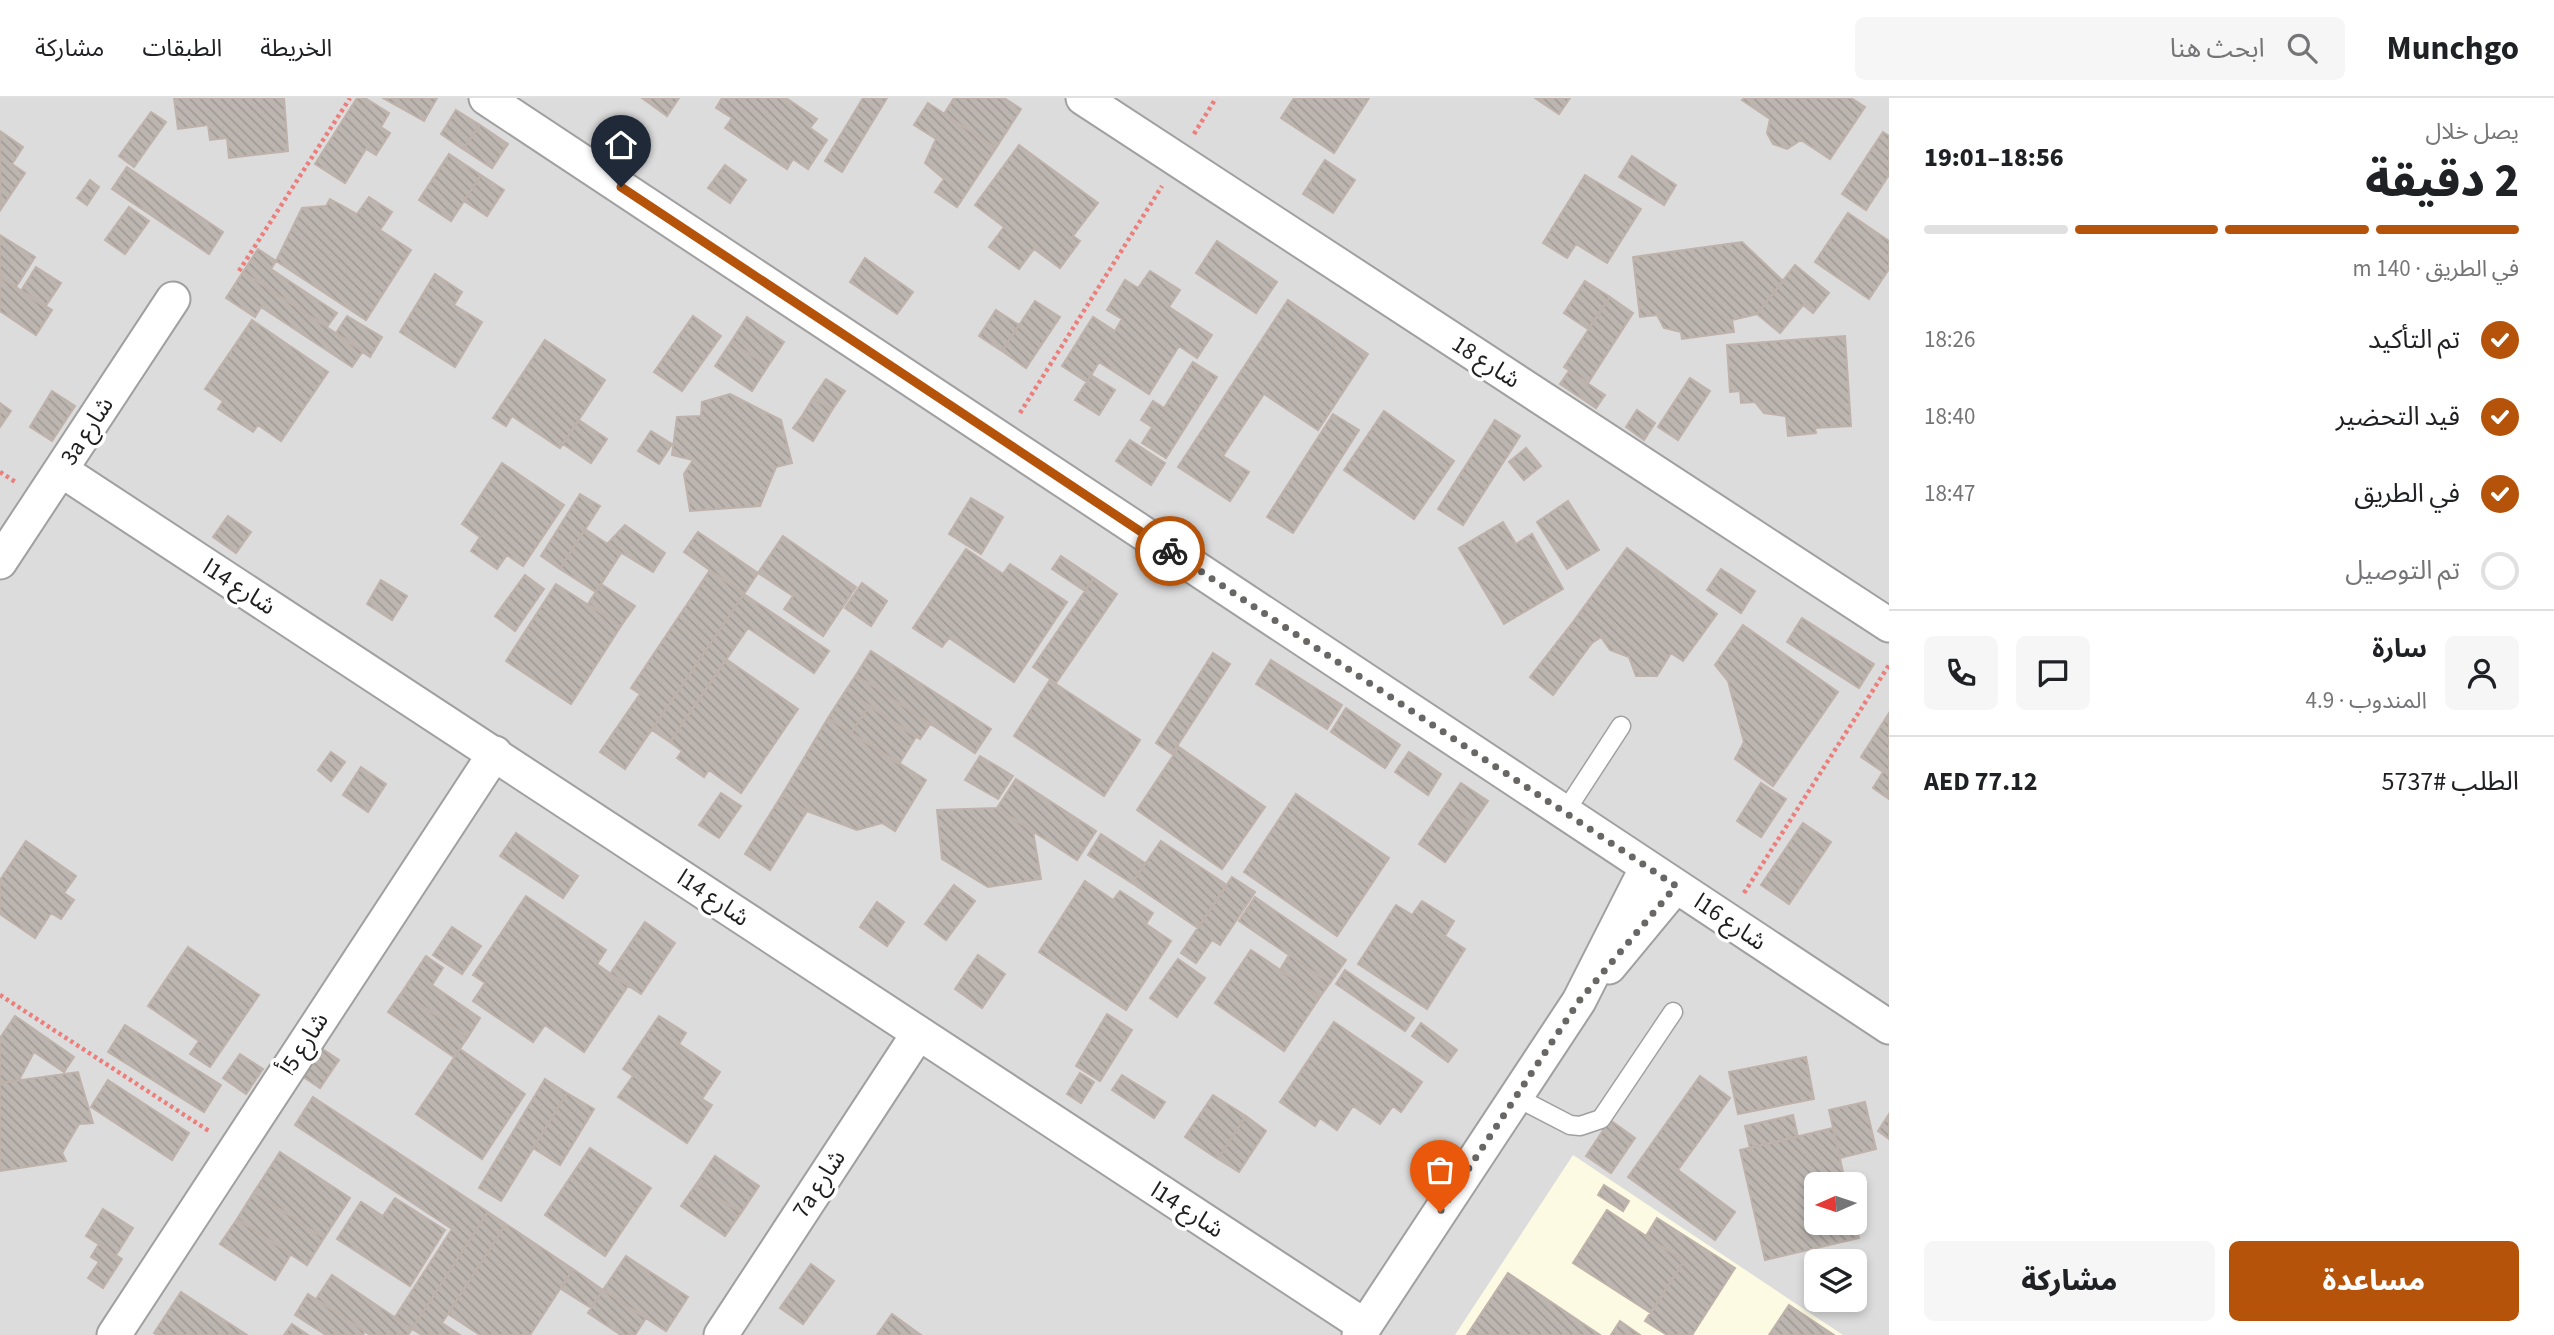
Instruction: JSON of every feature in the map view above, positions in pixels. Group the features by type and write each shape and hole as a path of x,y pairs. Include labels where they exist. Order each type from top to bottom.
{"street":[{"name":"شارع 16ا","path":"486,98 1889,1027"},
{"name":"شارع 18","path":"1083,98 1889,625"},
{"name":"3a شارع","path":"0,562 173,299"},
{"name":"شارع 14ا","path":"61,470 495,754 1362,1331"},
{"name":"شارع 5أ","path":"114,1335 495,754"},
{"path":"1362,1331 1579,1001 1647,867"},
{"path":"1579,1001 1676,886"},
{"name":"7a شارع","path":"721,1335 918,1034"}],"lane":[{"path":"1565,812 1621,726"},
{"path":"1516,1097 1570,1125 1580,1126 1601,1119 1673,1012"}],"path":[{"path":"239,271 350,98"},
{"path":"1003,440 1216,98"},
{"path":"1727,920 1889,665"},
{"path":"0,995 236,1148"}],"shaded area":[{"path":"0,98 1889,98 1889,1335 0,1335"},
{"path":"1573,1155 1804,1309 1804,1312 1808,1312 1843,1335 1455,1335"}],"building":[{"path":"174,98 284,98 288,151 229,158 227,138 210,140 208,125 178,129"},
{"path":"357,98 365,98 389,113 381,127 390,133 376,155 366,149 345,183 315,164"},
{"path":"383,98 437,98 424,121"},
{"path":"642,98 679,98 667,116"},
{"path":"722,98 786,98 817,119 810,128 827,140 808,169 793,159 787,169 725,128 732,118 716,108"},
{"path":"863,98 887,98 842,172 825,161"},
{"path":"954,98 1004,98 1021,109 996,148 944,114"},
{"path":"1294,98 1369,98 1334,153 1281,118"},
{"path":"1535,98 1570,98 1559,114"},
{"path":"1851,98 1865,107 1830,159 1801,140 1787,149 1773,144 1767,133 1770,119 1742,100"},
{"path":"928,103 996,148 957,207 935,192 944,179 925,163 936,139 914,125"},
{"path":"456,110 480,125 463,149 441,134"},
{"path":"151,112 166,122 134,167 119,156"},
{"path":"480,125 508,144 492,168 463,149"},
{"path":"0,131 23,147 12,164 25,173 1,209"},
{"path":"1883,132 1889,136 1889,175 1866,210 1842,194"},
{"path":"1019,145 1098,203 1073,236 1080,241 1060,268 1034,249 1019,269 989,247 1004,227 975,205"},
{"path":"449,154 481,175 451,221 419,200"},
{"path":"1632,156 1676,185 1664,205 1619,177"},
{"path":"1325,160 1355,180 1333,213 1303,194"},
{"path":"725,165 746,180 730,203 708,188"},
{"path":"127,167 223,232 209,254 112,189"},
{"path":"481,175 504,190 487,216 464,201"},
{"path":"1585,175 1641,209 1607,263 1576,244 1567,258 1543,243"},
{"path":"90,180 99,187 87,205 77,198"},
{"path":"369,197 392,212 380,230 411,250 366,320 276,261 302,208 326,206 330,199 357,214"},
{"path":"129,207 149,221 125,254 105,240"},
{"path":"1848,213 1889,241 1889,269 1869,299 1815,262"},
{"path":"0,235 35,257 16,287 0,277"},
{"path":"1217,241 1277,282 1256,313 1196,273"},
{"path":"1742,242 1783,281 1757,314 1732,320 1734,332 1682,339 1681,332 1664,328 1657,315 1640,317 1633,257"},
{"path":"258,249 276,261 271,269 337,313 327,327 243,272"},
{"path":"865,258 913,292 897,314 850,282"},
{"path":"1795,265 1829,293 1813,313 1803,305 1780,333 1757,314"},
{"path":"36,267 61,283 45,307 21,291"},
{"path":"1150,271 1180,290 1169,307 1212,335 1197,358 1179,346 1149,394 1099,362 1087,382 1062,366 1093,317 1115,331 1122,319 1107,310 1125,280 1138,288"},
{"path":"243,272 363,351 352,367 261,307 255,317 226,298"},
{"path":"435,274 462,292 454,305 482,322 455,367 400,332"},
{"path":"0,277 52,310 36,335 0,311"},
{"path":"1585,281 1610,297 1588,329 1564,313"},
{"path":"1610,297 1633,313 1588,383 1564,367"},
{"path":"1288,300 1368,354 1318,430 1264,394 1223,456 1249,472 1230,501 1178,467"},
{"path":"1035,301 1060,317 1026,368 1002,351"},
{"path":"996,310 1019,325 1002,351 979,336"},
{"path":"347,316 382,337 370,357 336,333"},
{"path":"693,316 721,336 682,391 654,372"},
{"path":"747,317 784,342 768,366 731,342"},
{"path":"252,320 328,372 281,441 258,425 253,432 218,409 223,401 205,389"},
{"path":"1845,336 1851,426 1815,428 1816,433 1788,436 1786,416 1764,413 1755,402 1741,403 1740,391 1730,392 1727,345"},
{"path":"545,340 605,380 560,448 512,416 506,426 493,418"},
{"path":"731,342 768,366 752,391 715,366"},
{"path":"1193,362 1217,377 1166,458 1142,443 1152,427 1141,420 1153,401 1164,408"},
{"path":"1569,371 1605,395 1596,408 1560,384"},
{"path":"1091,375 1115,390 1099,415 1075,400"},
{"path":"1690,378 1710,391 1678,440 1658,427"},
{"path":"826,379 845,391 832,410 813,398"},
{"path":"52,391 75,406 52,441 30,427"},
{"path":"730,394 781,420 792,463 776,467 760,506 690,511 684,474 693,460 672,455 677,417 701,416 702,402"},
{"path":"813,398 832,410 821,428 802,416"},
{"path":"0,403 11,411 0,427"},
{"path":"1637,410 1655,423 1644,440 1626,427"},
{"path":"1384,411 1454,461 1414,519 1344,470"},
{"path":"1333,414 1359,430 1293,533 1267,517"},
{"path":"802,416 821,428 813,441 793,428"},
{"path":"579,420 607,439 591,463 563,444"},
{"path":"1495,420 1520,436 1463,525 1438,509"},
{"path":"651,431 672,444 659,464 638,451"},
{"path":"1130,440 1165,463 1151,485 1116,461"},
{"path":"1526,448 1541,466 1524,480 1509,462"},
{"path":"502,463 564,505 523,566 507,555 497,569 471,551 480,537 462,524"},
{"path":"580,494 600,506 560,569 541,556"},
{"path":"971,498 1003,517 981,554 949,534"},
{"path":"1568,501 1599,550 1567,569 1537,522"},
{"path":"228,516 251,532 236,553 213,537"},
{"path":"1503,522 1516,544 1532,534 1563,589 1504,624 1459,548"},
{"path":"625,525 665,553 653,572 607,544"},
{"path":"585,529 621,553 596,592 560,569"},
{"path":"698,532 758,573 744,594 684,552"},
{"path":"783,536 856,587 823,636 784,609 793,596 758,573"},
{"path":"1627,548 1717,614 1683,661 1671,653 1657,676 1636,676 1629,657 1610,650 1601,637 1592,643 1570,626"},
{"path":"966,549 1003,574 1010,564 1067,602 1014,682 949,638 942,647 913,628"},
{"path":"1061,556 1094,578 1085,591 1052,569"},
{"path":"1721,569 1755,591 1741,613 1707,590"},
{"path":"710,570 744,594 625,769 600,752 640,694 631,688"},
{"path":"525,575 544,589 515,631 495,616"},
{"path":"1094,578 1117,594 1056,683 1033,667"},
{"path":"381,580 407,596 392,620 367,604"},
{"path":"862,583 887,601 871,626 845,608"},
{"path":"556,584 621,626 571,704 506,661"},
{"path":"601,584 635,606 621,626 588,604"},
{"path":"744,594 829,651 814,673 748,628 670,742 652,730"},
{"path":"1802,618 1874,664 1859,688 1787,642"},
{"path":"1743,625 1838,692 1773,786 1735,759 1744,742 1728,681 1715,665"},
{"path":"1570,626 1592,643 1553,695 1530,677"},
{"path":"871,651 991,729 975,753 856,675"},
{"path":"1213,653 1230,664 1172,754 1156,743"},
{"path":"726,659 798,709 741,793 709,770 704,777 677,758 682,751 670,742"},
{"path":"1271,660 1342,705 1327,729 1256,684"},
{"path":"856,675 930,724 920,739 846,690"},
{"path":"1050,680 1140,740 1104,796 1014,736"},
{"path":"846,690 869,706 851,733 828,718"},
{"path":"869,706 916,737 899,764 851,733"},
{"path":"1346,708 1400,745 1385,768 1331,732"},
{"path":"1889,713 1889,799 1873,788 1883,772 1861,757"},
{"path":"828,718 926,780 895,831 882,823 857,830 807,811 782,795"},
{"path":"1179,747 1265,807 1222,869 1137,810"},
{"path":"331,752 345,762 331,781 318,770"},
{"path":"1409,752 1441,774 1428,795 1395,772"},
{"path":"980,756 1013,776 998,799 965,780"},
{"path":"361,767 386,784 368,812 343,795"},
{"path":"1016,779 1096,831 1077,860 997,808"},
{"path":"1461,783 1488,801 1472,824 1445,806"},
{"path":"1761,783 1786,799 1761,837 1737,821"},
{"path":"721,793 741,806 719,838 699,825"},
{"path":"1296,794 1389,858 1337,936 1244,872"},
{"path":"782,795 807,811 770,870 745,854"},
{"path":"1445,806 1472,824 1445,862 1419,844"},
{"path":"997,808 1033,831 1041,879 988,887 942,859 937,810"},
{"path":"1803,823 1831,842 1808,876 1780,857"},
{"path":"516,833 578,876 563,898 500,856"},
{"path":"1101,834 1145,863 1132,883 1088,855"},
{"path":"26,841 76,876 64,893 74,900 61,919 51,913 35,938 0,914 0,880"},
{"path":"1161,841 1227,885 1198,928 1132,883"},
{"path":"1780,857 1808,876 1789,904 1761,885"},
{"path":"1232,877 1255,892 1220,945 1212,940 1196,963 1181,953"},
{"path":"1085,881 1113,900 1120,891 1153,913 1146,924 1171,941 1126,1010 1039,952"},
{"path":"954,885 975,901 946,940 925,924"},
{"path":"526,896 606,950 597,964 628,986 584,1052 545,1025 533,1042 473,1001 485,983 473,975"},
{"path":"1255,897 1346,960 1330,983 1239,921"},
{"path":"1422,901 1454,921 1445,936 1465,949 1427,1009 1358,964 1396,905 1412,915"},
{"path":"877,902 904,922 887,946 860,927"},
{"path":"645,922 675,943 641,994 610,974"},
{"path":"452,927 481,946 462,974 433,955"},
{"path":"188,947 259,995 210,1067 190,1054 199,1041 148,1006"},
{"path":"1251,950 1320,997 1284,1051 1215,1003"},
{"path":"978,955 1005,974 982,1008 955,989"},
{"path":"1289,955 1330,983 1320,997 1280,970"},
{"path":"426,956 443,968 432,985 480,1018 468,1037 402,992"},
{"path":"1178,959 1205,978 1177,1017 1150,998"},
{"path":"1345,970 1414,1018 1405,1031 1336,984"},
{"path":"402,992 468,1037 454,1057 388,1012"},
{"path":"1107,1014 1132,1030 1100,1081 1076,1066"},
{"path":"15,1016 74,1057 64,1072 34,1052 19,1080 0,1083 0,1038"},
{"path":"659,1016 686,1033 679,1044 720,1072 702,1099 712,1105 687,1143 618,1097 633,1076 623,1069"},
{"path":"1334,1022 1422,1082 1401,1112 1393,1106 1380,1124 1353,1106 1337,1130 1320,1118 1315,1126 1280,1102"},
{"path":"1421,1023 1457,1050 1448,1062 1412,1036"},
{"path":"125,1025 221,1085 204,1112 108,1052"},
{"path":"315,1044 339,1060 320,1088 296,1072"},
{"path":"460,1049 525,1094 482,1159 416,1114"},
{"path":"240,1054 263,1069 246,1094 223,1078"},
{"path":"1806,1057 1814,1099 1738,1114 1729,1072"},
{"path":"78,1072 93,1123 79,1124 62,1153 66,1161 0,1171 0,1083"},
{"path":"1080,1073 1094,1082 1081,1103 1067,1094"},
{"path":"1122,1075 1165,1102 1154,1118 1112,1090"},
{"path":"1700,1076 1730,1098 1678,1170 1735,1212 1715,1240 1628,1177"},
{"path":"545,1079 567,1093 501,1201 479,1188"},
{"path":"108,1080 189,1133 172,1160 91,1107"},
{"path":"567,1093 594,1109 560,1165 533,1148"},
{"path":"1213,1095 1246,1116 1218,1159 1185,1137"},
{"path":"313,1097 488,1212 412,1329 395,1317 452,1229 295,1125"},
{"path":"1865,1102 1876,1149 1840,1158 1829,1110"},
{"path":"1889,1114 1889,1139 1878,1131"},
{"path":"1793,1115 1798,1137 1750,1148 1745,1126"},
{"path":"1246,1116 1266,1131 1239,1172 1218,1159"},
{"path":"1610,1120 1635,1138 1611,1173 1586,1156"},
{"path":"1833,1128 1843,1172 1804,1172 1804,1236 1859,1238 1765,1260 1740,1150"},
{"path":"590,1148 651,1188 605,1256 545,1215"},
{"path":"280,1152 350,1198 324,1238 254,1192"},
{"path":"715,1156 759,1186 741,1213 697,1183"},
{"path":"697,1183 741,1213 725,1236 681,1206"},
{"path":"1604,1185 1629,1201 1623,1211 1598,1195"},
{"path":"254,1192 324,1238 307,1265 237,1219"},
{"path":"395,1198 445,1230 410,1286 337,1239 361,1202 383,1216"},
{"path":"103,1209 133,1228 116,1255 86,1236"},
{"path":"1607,1210 1684,1261 1651,1313 1573,1263"},
{"path":"488,1212 506,1224 442,1323 460,1335 422,1335 412,1329"},
{"path":"1657,1218 1735,1268 1692,1335 1667,1335 1645,1321 1684,1261 1646,1236"},
{"path":"237,1219 291,1254 275,1280 220,1244"},
{"path":"506,1224 573,1269 530,1335 480,1335 448,1314"},
{"path":"99,1244 122,1259 103,1288 88,1278 99,1262 91,1257"},
{"path":"626,1256 688,1297 666,1331 603,1290"},
{"path":"811,1264 834,1281 803,1324 780,1308"},
{"path":"573,1269 603,1290 591,1308 561,1289"},
{"path":"1508,1273 1600,1335 1467,1335"},
{"path":"332,1275 412,1329 408,1335 370,1335 316,1299"},
{"path":"603,1290 646,1318 635,1335 621,1335 588,1313"},
{"path":"181,1292 247,1335 154,1333"},
{"path":"308,1294 365,1331 363,1335 326,1335 295,1315"},
{"path":"1789,1305 1834,1335 1769,1335"},
{"path":"892,1314 921,1335 877,1335"},
{"path":"1620,1321 1640,1335 1611,1335"},
{"path":"292,1324 308,1335 284,1335"}],"way so far":[{"path":"1170,551 1676,886 1579,1001 1440,1212"}],"route":[{"path":"621,187 1170,551"}]}
